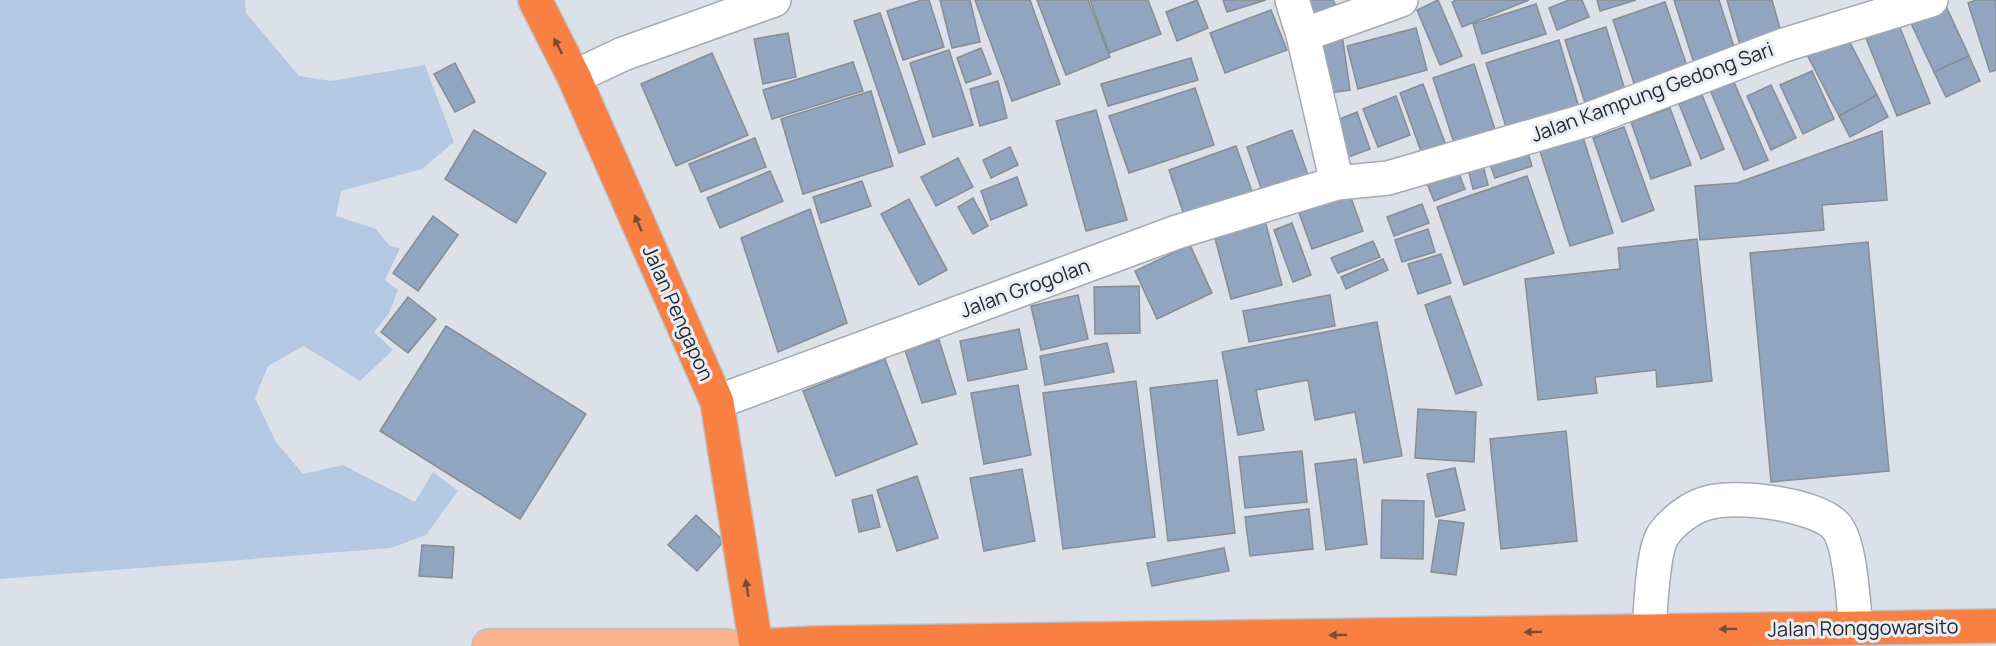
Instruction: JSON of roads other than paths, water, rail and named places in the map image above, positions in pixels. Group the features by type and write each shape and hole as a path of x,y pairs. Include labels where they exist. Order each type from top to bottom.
{"highway":[{"name":"Jalan Pengapon","path":"535,0 574,77 717,402 758,646"},
{"name":"Jalan Ronggowarsito","path":"758,646 1996,626"}],"main road":[{"path":"489,646 727,646"}],"street":[{"path":"574,77 623,54 774,0"},
{"path":"1292,0 1303,35 1336,183"},
{"path":"1303,35 1401,0"},
{"name":"Jalan Kampung Gedong Sari","path":"1336,183 1388,178 1587,120 1784,45 1931,0"},
{"name":"Jalan Grogolan","path":"717,402 1177,232 1336,183"},
{"path":"1649,630 1655,564 1663,536 1690,510 1708,502 1747,500 1813,511 1835,525 1844,540 1856,627"}],"water":[{"path":"0,0 245,0 246,13 299,76 331,81 425,65 454,142 422,169 341,191 336,216 376,229 390,246 400,248 385,280 398,290 389,313 374,332 393,350 360,381 304,346 268,366 255,398 276,442 303,474 343,465 415,502 433,472 458,491 426,535 391,548 0,579"}]}
